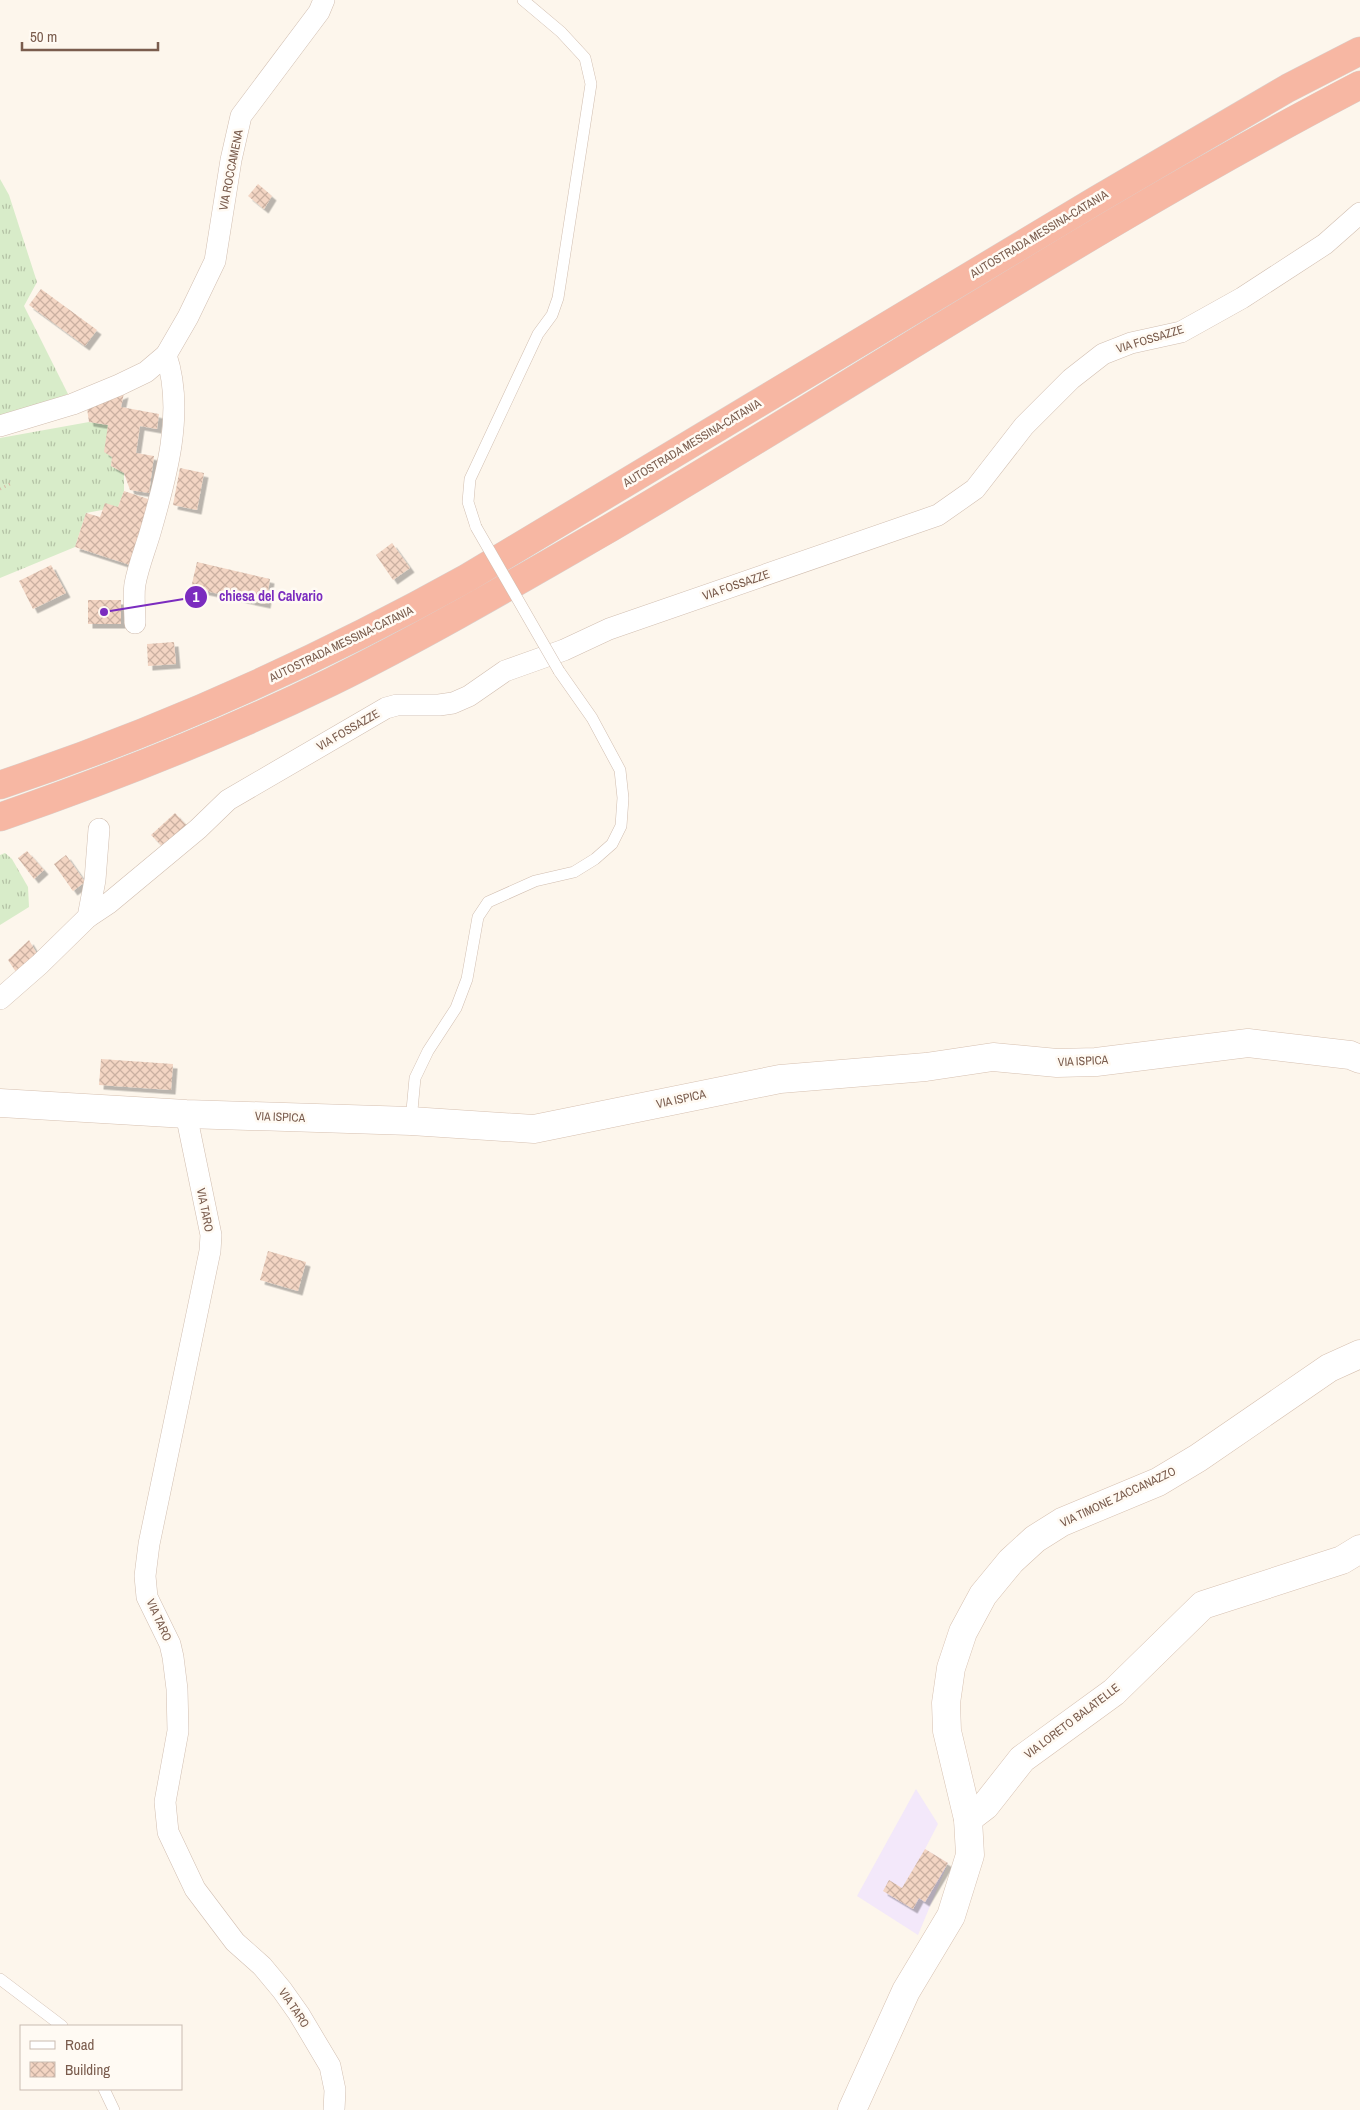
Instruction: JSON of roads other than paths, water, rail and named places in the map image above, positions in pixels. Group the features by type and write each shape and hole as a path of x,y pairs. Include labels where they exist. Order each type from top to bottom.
{"highway":[{"name":"AUTOSTRADA MESSINA-CATANIA","path":"0,785 150,731 319,656 407,611 467,578 1112,191 1288,88 1360,51"},
{"path":"0,817 73,792 239,724 329,682 418,637 733,456 1109,226 1360,85"}],"street":[{"name":"VIA ROCCAMENA","path":"0,426 73,404 120,385 146,372 166,355 188,317 215,261 231,160 241,116 319,12 324,0"},
{"name":"VIA FOSSAZZE","path":"88,917 109,903 198,829 228,800 386,708 397,705 439,706 453,704 469,696 504,671 564,650 609,629 938,515 975,489 1024,426 1071,379 1103,354 1131,343 1182,332 1242,298 1325,244 1360,213"},
{"path":"135,623 135,586 158,506 172,436 173,392 170,367 166,355"},
{"path":"0,999 40,964 88,917 95,880 99,829"},
{"name":"VIA ISPICA","path":"0,1103 186,1114 411,1121 534,1129 780,1079 926,1067 993,1057 1057,1063 1096,1062 1248,1043 1350,1055 1360,1059"},
{"name":"VIA TARO","path":"186,1114 211,1236 210,1251 149,1544 145,1576 147,1597 170,1644 177,1689 178,1732 165,1802 168,1832 195,1890 235,1942 267,1972 299,2014 330,2066 335,2090 334,2110"},
{"name":"VIA TIMONE ZACCANAZZO","path":"968,1818 947,1731 946,1703 951,1668 963,1632 983,1595 1011,1561 1035,1539 1062,1522 1158,1482 1198,1458 1329,1368 1360,1354"},
{"name":"VIA LORETO BALATELLE","path":"968,1818 985,1806 1022,1759 1114,1692 1203,1606 1221,1598 1342,1560 1360,1549"},
{"path":"852,2110 906,1991 951,1916 970,1855 968,1818"}],"lane":[{"path":"411,1121 415,1078 428,1051 456,1008 467,979 478,917 488,902 535,882 574,872 595,859 612,844 621,826 623,798 620,770 592,718 559,671 476,527 468,502 470,479 538,334 552,315 558,298 591,84 585,58 561,32 523,0"},
{"path":"0,1980 61,2025"},
{"path":"104,2090 114,2110"}],"place":[{"name":"chiesa del Calvario","path":"104,612"}]}
